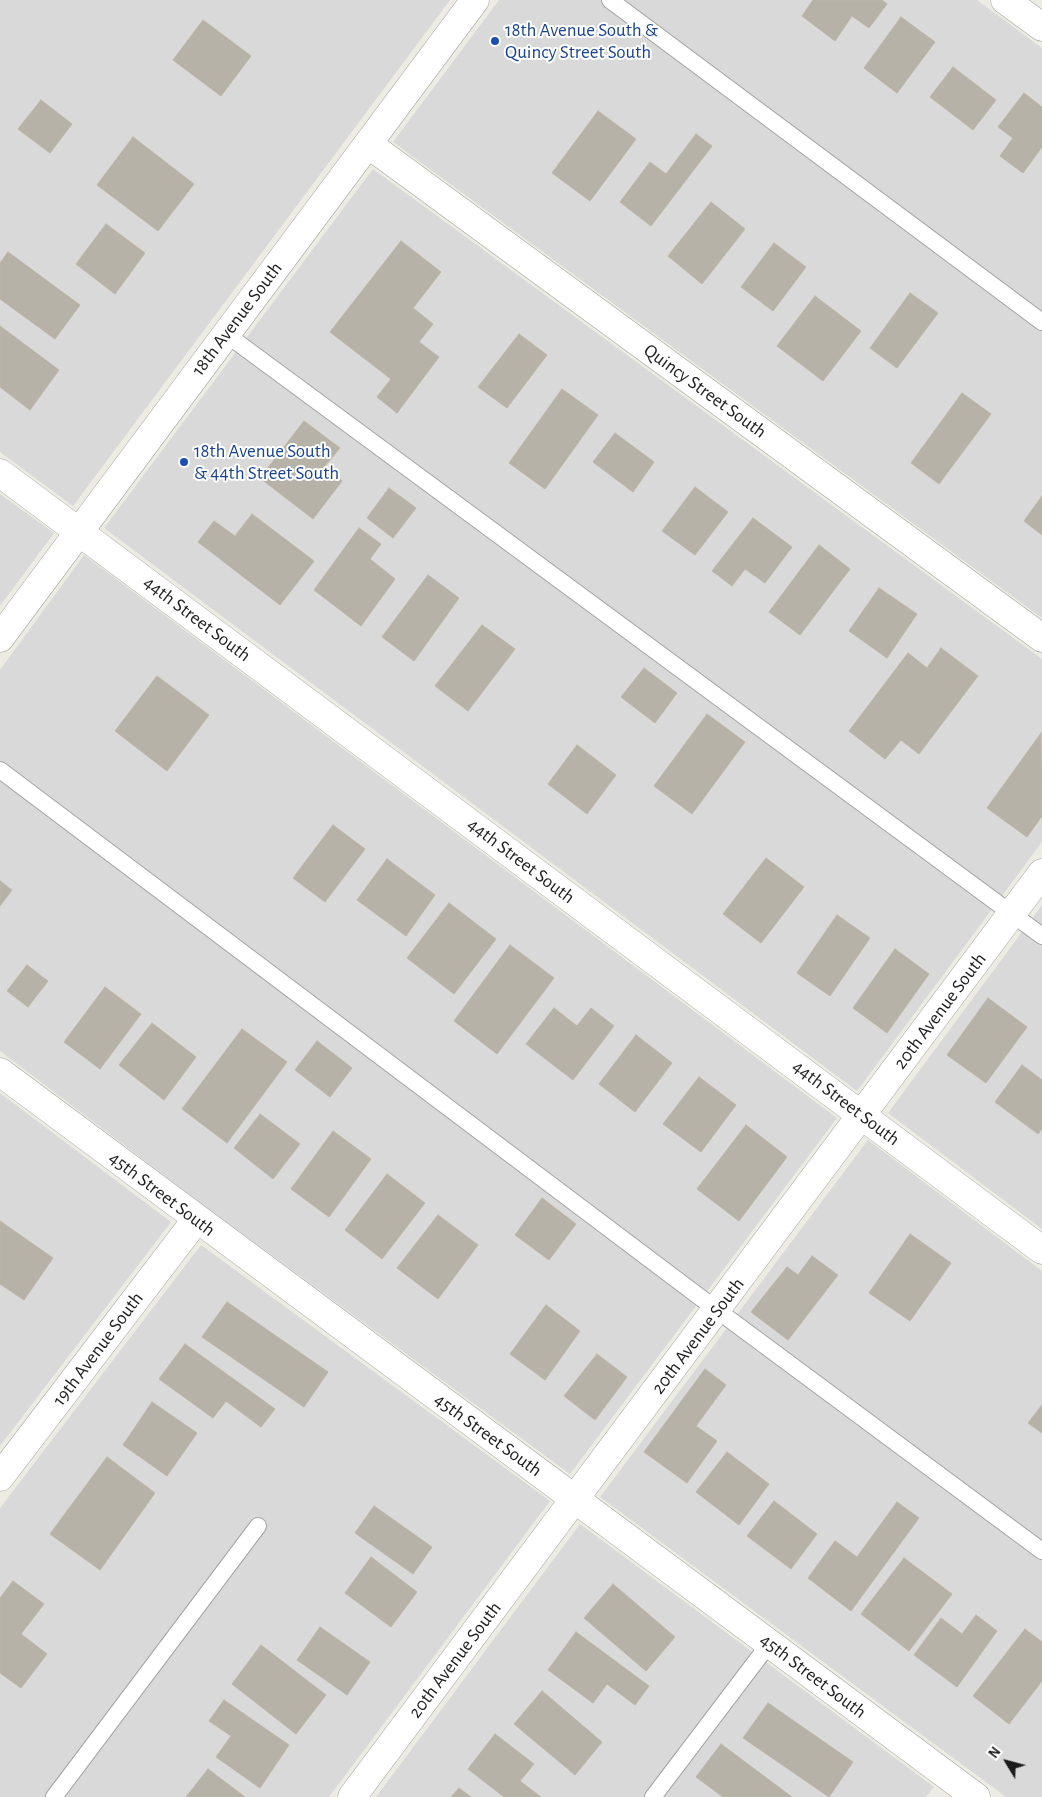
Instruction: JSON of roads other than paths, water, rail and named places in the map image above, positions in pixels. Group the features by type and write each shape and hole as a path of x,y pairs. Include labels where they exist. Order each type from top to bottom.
{"street":[{"name":"18th Avenue South","path":"0,638 475,0"},
{"path":"1005,0 1042,27"},
{"name":"Quincy Street South","path":"368,144 1042,638"},
{"name":"44th Street South","path":"0,473 79,530 1042,1250"},
{"name":"20th Avenue South","path":"352,1797 1042,873"},
{"name":"45th Street South","path":"2,1079 575,1499 769,1644 962,1793"},
{"name":"19th Avenue South","path":"0,1477 196,1220"}],"lane":[{"path":"610,0 1042,322"},
{"path":"226,334 1042,936"},
{"path":"0,770 717,1310 1042,1551"},
{"path":"54,1797 258,1526"},
{"path":"653,1797 769,1644"}],"place":[{"name":"18th Avenue South & Quincy Street South","path":"495,41"},
{"name":"18th Avenue South & 44th Street South","path":"184,462"}]}
